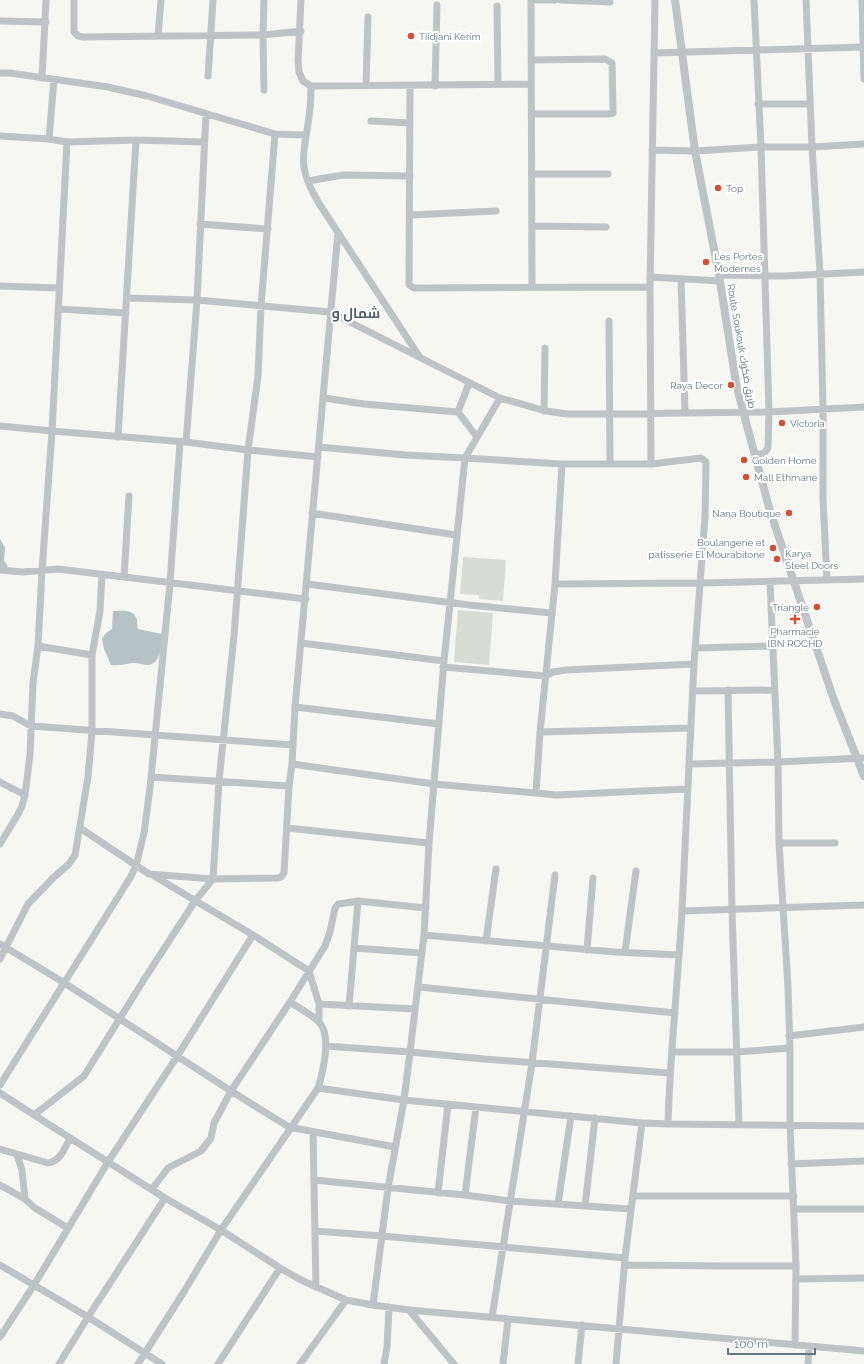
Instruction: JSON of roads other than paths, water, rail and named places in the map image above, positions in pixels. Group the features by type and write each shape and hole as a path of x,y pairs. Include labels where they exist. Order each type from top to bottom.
{"street":[{"path":"42,78 46,0"},
{"path":"74,0 74,32 78,36 83,37 263,35 301,32"},
{"path":"158,36 160,0"},
{"path":"208,76 213,0"},
{"path":"264,0 264,90"},
{"path":"302,0 298,61 299,72 303,81 311,86 532,84"},
{"path":"532,287 531,0 555,0"},
{"path":"560,0 610,2"},
{"path":"651,464 650,278 655,0"},
{"name":"Route Soukouk طريق صكوك","path":"675,0 695,151 720,278 736,383 770,511 817,649 860,758 864,776"},
{"path":"754,0 761,148 769,412 768,448 764,453 755,455"},
{"path":"806,0 812,147 820,273 823,499 827,580"},
{"path":"862,0 864,80"},
{"path":"435,86 437,5"},
{"path":"497,6 498,84"},
{"path":"366,85 368,17"},
{"path":"0,21 46,22"},
{"path":"654,54 863,47"},
{"path":"531,60 609,60 612,63 613,108 613,112 609,114 532,114"},
{"path":"0,73 10,73 108,87 147,96 274,134 306,136"},
{"path":"49,139 54,80"},
{"path":"311,86 304,169 312,191 420,358"},
{"path":"410,86 409,285 412,287 650,287"},
{"path":"758,104 810,104"},
{"path":"0,1085 63,982 130,878 136,866 144,833 156,736 197,300 206,114"},
{"path":"371,121 410,123"},
{"path":"34,1115 84,1076 195,901 213,879 218,781 238,591 248,450 258,376 261,306 274,134"},
{"path":"0,136 49,139 67,142 136,140 204,142"},
{"path":"118,437 136,140"},
{"path":"0,844 17,816 25,795 33,683 38,646 52,431 67,142"},
{"path":"652,150 695,151 864,144"},
{"path":"532,174 608,174"},
{"path":"308,181 343,175 410,176"},
{"path":"410,215 496,211"},
{"path":"200,224 268,229"},
{"path":"532,226 606,227"},
{"path":"80,828 145,873 152,875 213,879 278,878 284,873 295,707 306,599 312,513 324,398 330,312 338,232"},
{"path":"650,278 720,278 864,272"},
{"path":"681,279 685,412"},
{"path":"0,286 59,288"},
{"path":"127,298 197,300 330,312 500,398 544,411 568,414 650,414 743,411 769,412 864,407"},
{"path":"59,310 126,313"},
{"path":"609,321 610,464"},
{"path":"544,411 545,348"},
{"path":"458,412 469,383"},
{"path":"324,398 364,404 458,412 477,437"},
{"path":"373,1305 388,1188 404,1100 419,987 444,664 465,458 500,398"},
{"path":"0,426 183,442 318,457"},
{"path":"319,447 398,454 562,464 651,464 701,458 706,462 705,517 694,664 682,911 672,1052 669,1073 668,1124"},
{"path":"536,793 540,732 555,584 562,464"},
{"path":"124,577 129,496"},
{"path":"312,513 456,535"},
{"path":"0,570 23,572 58,569 306,599"},
{"path":"0,959 3,946 28,904 69,864 75,855 88,777 92,731 92,655 100,611 102,574"},
{"path":"555,584 864,580"},
{"path":"770,582 778,762 779,843 788,987 790,1048 790,1126 795,1209 796,1266 795,1345"},
{"path":"307,584 489,608 551,613"},
{"path":"301,643 444,664 546,676 558,671 694,664"},
{"path":"38,646 92,655"},
{"path":"696,648 772,646"},
{"path":"728,690 738,1124"},
{"path":"693,691 774,690"},
{"path":"295,707 439,724"},
{"path":"0,714 13,716 31,726 293,745"},
{"path":"540,732 691,728"},
{"path":"689,764 730,764 860,758"},
{"path":"292,764 434,784 556,795 687,789"},
{"path":"151,777 289,786"},
{"path":"0,782 25,795"},
{"path":"287,828 429,843"},
{"path":"779,843 835,843"},
{"path":"486,941 496,869"},
{"path":"625,952 636,871"},
{"path":"152,875 253,935 309,972 319,1004 319,1022"},
{"path":"492,1318 532,1063 555,875"},
{"path":"587,950 593,878"},
{"path":"152,1189 168,1168 201,1151 208,1143 211,1138 214,1123 231,1091 290,1002 328,939 335,908 338,904 358,901 426,908"},
{"path":"349,1006 358,901"},
{"path":"682,911 864,905"},
{"path":"0,1337 34,1285 108,1162 178,1055 253,935"},
{"path":"424,935 587,950 679,955"},
{"path":"3,946 63,982 119,1019 178,1055 231,1091 290,1127 395,1146"},
{"path":"354,948 421,953"},
{"path":"419,987 675,1013"},
{"path":"138,1364 221,1230 318,1088 323,1073 326,1046 323,1029 319,1022 290,1002"},
{"path":"319,1004 415,1009"},
{"path":"789,1036 864,1027"},
{"path":"326,1046 669,1073"},
{"path":"672,1052 736,1052 790,1048"},
{"path":"318,1088 404,1100 642,1123 864,1126"},
{"path":"0,1093 165,1198 221,1230 280,1268 316,1287 346,1300 409,1310 864,1351"},
{"path":"438,1192 448,1104"},
{"path":"465,1195 476,1107"},
{"path":"558,1204 570,1116"},
{"path":"585,1206 595,1118"},
{"path":"616,1364 625,1262 642,1123"},
{"path":"312,1132 316,1287"},
{"path":"0,1149 48,1163 55,1162 60,1157 70,1138"},
{"path":"17,1155 22,1170 25,1198"},
{"path":"792,1164 864,1161"},
{"path":"314,1180 438,1192 510,1201 631,1208"},
{"path":"0,1185 25,1198 35,1208 68,1228"},
{"path":"634,1196 794,1196"},
{"path":"59,1364 88,1316 165,1198"},
{"path":"795,1209 864,1209"},
{"path":"315,1231 503,1248 625,1262 723,1266 796,1266"},
{"path":"0,1265 88,1316 162,1364"},
{"path":"218,1364 280,1268"},
{"path":"796,1278 864,1278"},
{"path":"300,1364 346,1300"},
{"path":"384,1364 387,1347 389,1308"},
{"path":"409,1310 450,1362"},
{"path":"503,1364 508,1319"},
{"path":"578,1364 582,1325"},
{"path":"808,1364 809,1346"}],"place":[{"name":"Tiidjani Kerim","path":"411,36"},
{"name":"Top","path":"718,188"},
{"name":"Les Portes Modernes","path":"706,262"},
{"name":"Raya Decor","path":"731,385"},
{"name":"Victoria","path":"782,423"},
{"name":"Golden Home","path":"744,460"},
{"name":"Mall Ethmane","path":"746,477"},
{"name":"Nana Boutique","path":"789,513"},
{"name":"Boulangerie et patisserie El Mourabitone","path":"773,548"},
{"name":"Karya Steel Doors","path":"777,559"},
{"name":"Triangle","path":"817,607"},
{"name":"Pharmacie IBN ROCHD","path":"795,619"}],"district":[{"name":"شمال و","path":"356,313"}]}
